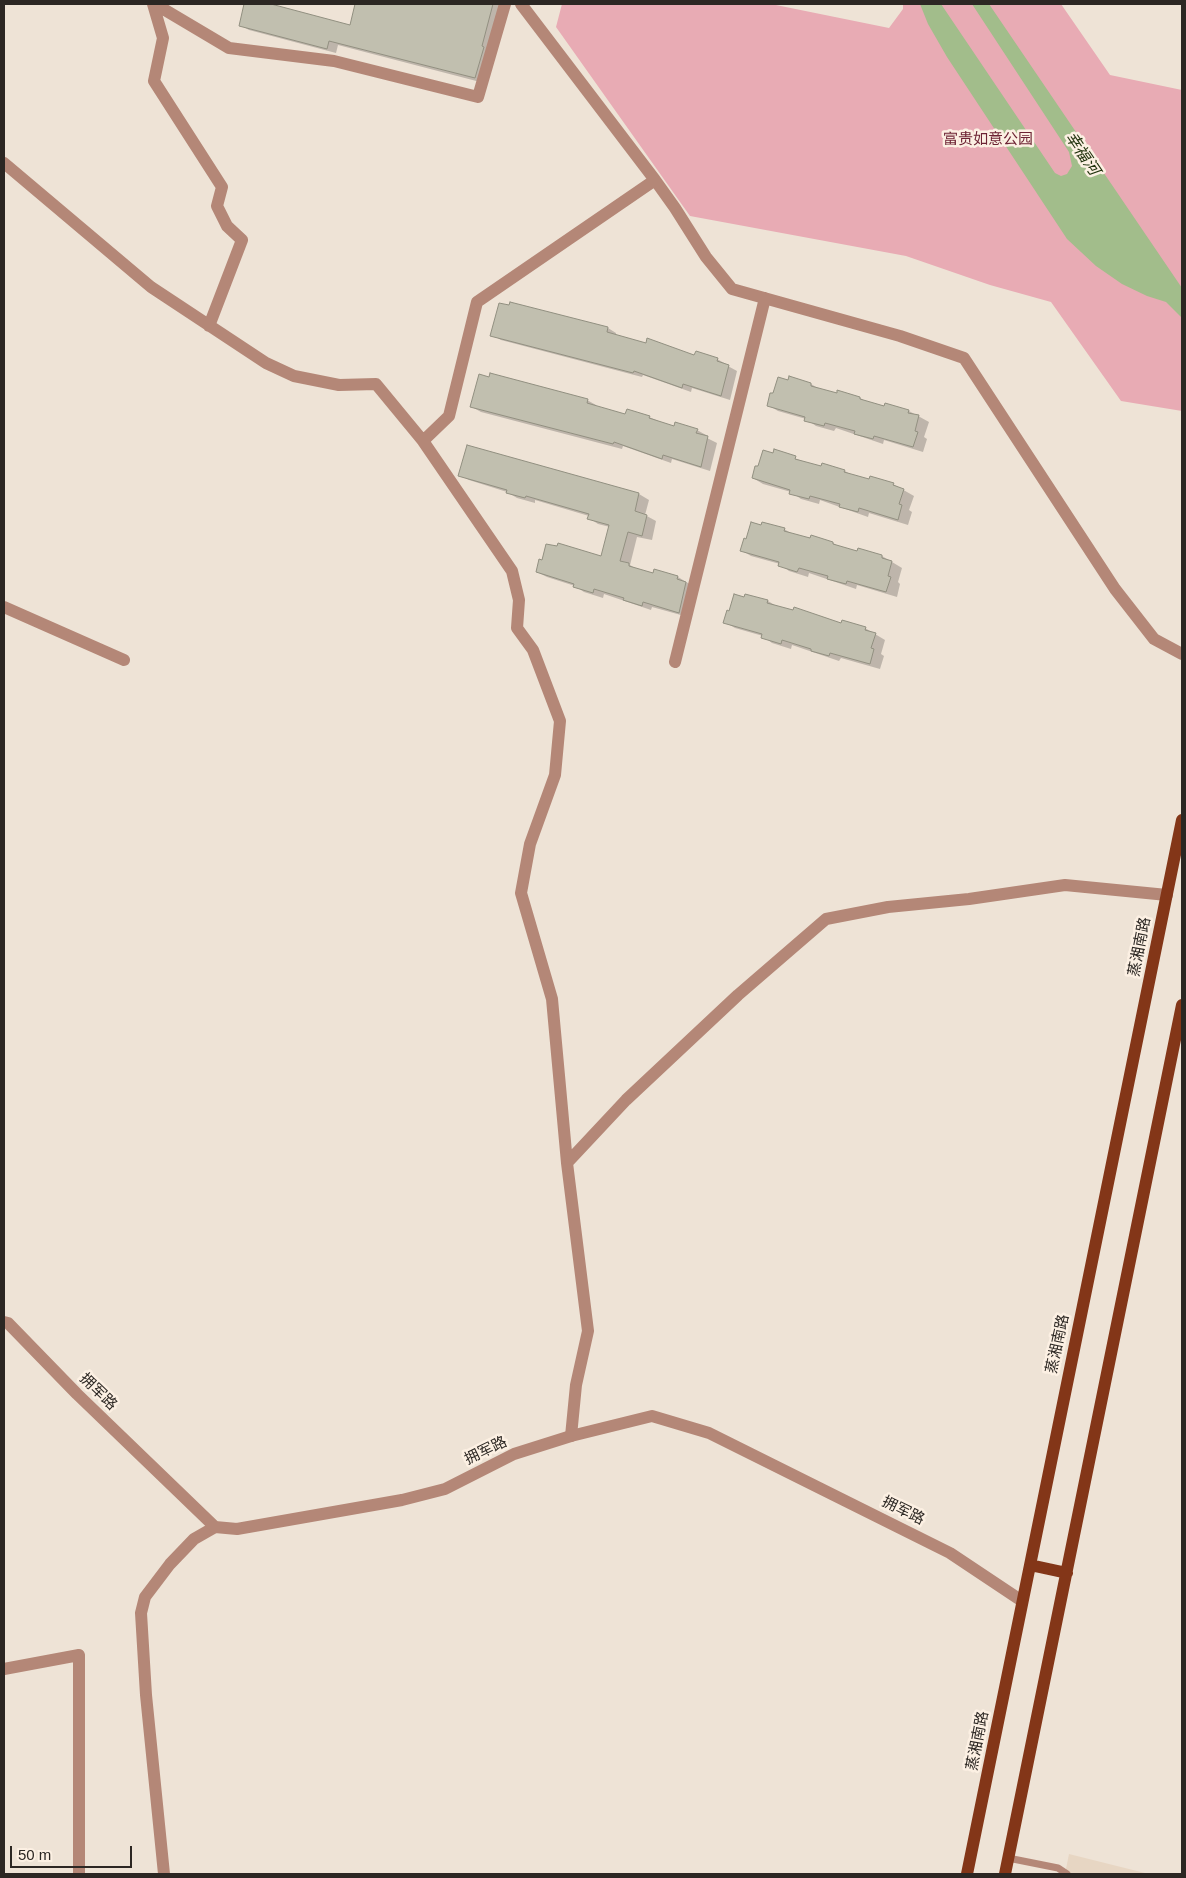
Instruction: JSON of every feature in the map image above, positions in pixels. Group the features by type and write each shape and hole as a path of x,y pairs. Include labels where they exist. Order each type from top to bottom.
{"main road":[{"name":"蒸湘南路","path":"967,1874 1182,820"},
{"path":"1005,1874 1182,1013"},
{"path":"1030,1565 1068,1573"}],"street":[{"path":"154,4 229,48 334,61 478,97 505,4"},
{"path":"154,4 163,38 154,81 222,187 217,206 227,226 242,240 209,326"},
{"path":"521,4 655,180 706,257 732,288 900,336 964,358 1115,589 1154,639 1182,654"},
{"path":"4,163 151,287 266,363 294,376 339,385 376,384 423,441 512,571 519,600 517,628 533,650 560,721 555,774 530,844 520,893 552,999 568,1163 588,1330 576,1385 571,1436"},
{"path":"423,441 449,416 477,302 655,180"},
{"path":"675,662 764,298"},
{"path":"4,606 124,660"},
{"path":"568,1163 633,1094 738,995 826,919 888,907 969,899 1065,885 1167,895"},
{"name":"拥军路","path":"4,1322 8,1323 77,1394 215,1527 237,1529 402,1500 445,1489 514,1454 571,1436 652,1416 709,1433 950,1553 1022,1601"},
{"path":"164,1874 146,1695 141,1613 145,1597 170,1564 194,1540 215,1527"},
{"path":"4,1669 79,1655 79,1874"}],"lane":[{"path":"1008,1858 1058,1868 1067,1874"}],"shaded area":[{"path":"1069,1854 1149,1874 1065,1874"}],"green space":[{"name":"富贵如意公园","path":"562,4 771,4 889,28 903,9 903,4 1061,4 1110,75 1182,90 1182,411 1121,401 1051,302 990,285 906,256 690,216 556,27"}],"water":[{"name":"幸福河","path":"920,4 941,4 1055,173 1061,176 1067,174 1072,166 1069,152 972,4 989,4 1182,288 1182,318 1166,302 1147,296 1122,284 1096,266 1067,239 947,57 928,24"}],"building":[{"path":"244,4 271,4 350,25 355,4 493,4 475,78 329,41 327,49 239,26"},
{"path":"510,302 608,327 607,332 646,343 647,338 694,355 696,351 718,358 717,361 729,365 721,396 683,384 682,388 634,371 633,373 490,336 499,303 509,305"},
{"path":"490,373 588,399 587,403 625,414 627,409 674,426 675,422 698,429 696,433 708,436 701,467 663,455 662,459 614,442 613,444 470,407 479,374 489,377"},
{"path":"789,376 811,383 811,386 837,393 837,390 860,397 860,399 884,406 885,403 909,410 908,413 919,415 915,431 918,432 913,447 874,436 873,439 854,434 855,431 825,423 824,426 804,421 805,417 767,406 770,393 773,393 778,377 788,380"},
{"path":"467,445 639,493 635,511 647,515 642,536 628,532 620,561 629,563 629,566 653,573 654,569 678,576 677,579 686,582 679,613 643,602 642,606 623,600 624,598 594,589 593,593 573,587 574,584 536,572 539,559 542,560 546,544 557,546 558,543 601,556 609,525 587,519 589,514 526,496 525,498 506,493 507,490 458,476"},
{"path":"774,449 796,456 795,459 821,466 822,463 869,479 870,476 894,483 893,485 904,489 899,504 902,505 898,520 859,508 858,512 839,507 840,504 810,496 809,499 789,494 790,490 752,478 755,466 758,466 763,450 773,453"},
{"path":"751,522 761,525 762,522 785,528 784,531 810,538 811,535 857,551 858,548 882,555 882,558 892,561 888,576 891,577 886,592 847,581 846,584 827,579 828,576 799,568 797,572 778,566 779,562 740,551"},
{"path":"734,594 744,597 745,594 768,600 767,603 793,610 794,607 841,623 842,620 866,627 865,630 876,633 871,648 874,649 870,664 830,653 829,656 782,640 781,644 761,638 762,634 723,623"}]}
